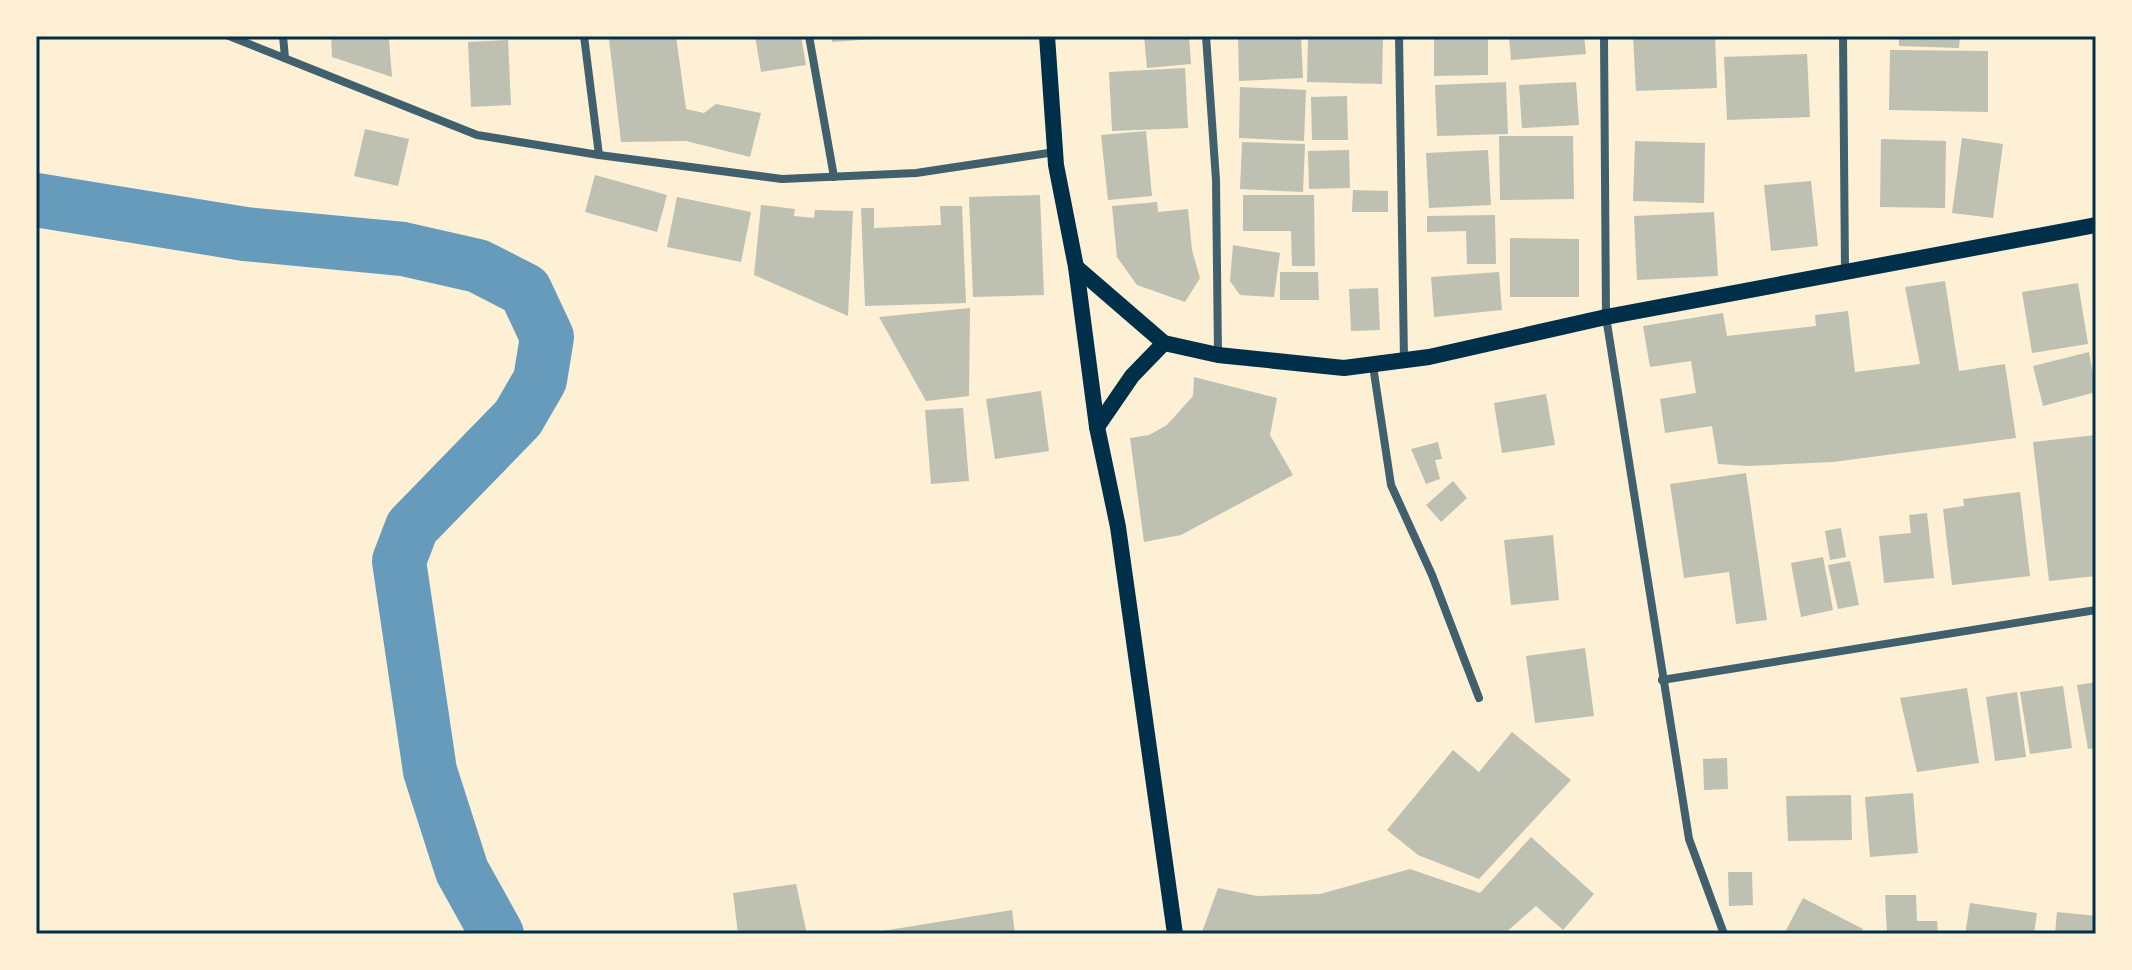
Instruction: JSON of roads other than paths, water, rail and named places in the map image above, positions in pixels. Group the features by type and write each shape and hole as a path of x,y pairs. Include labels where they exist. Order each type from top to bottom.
{"main road":[{"path":"1047,36 1056,152 1076,267 1097,427 1118,527 1175,934"},
{"path":"1076,267 1164,343 1218,355 1344,368 1404,361 1845,270 2096,225"},
{"path":"1097,427 1132,376 1164,343"}],"street":[{"path":"229,36 477,135 599,155 782,179 916,173 1056,152"},
{"path":"283,36 285,58"},
{"path":"584,36 599,155"},
{"path":"809,36 834,177"},
{"path":"1206,36 1216,180 1218,355"},
{"path":"1399,36 1404,361"},
{"path":"1604,36 1606,317 1689,839 1724,934"},
{"path":"1843,36 1845,270"},
{"path":"1373,366 1391,485 1432,575 1479,698"},
{"path":"1662,680 2096,610"}],"waterway":[{"path":"36,200 245,234 403,249 478,266 525,290 547,337 540,380 518,418 412,527 399,561 430,771 462,871 497,934"}]}
